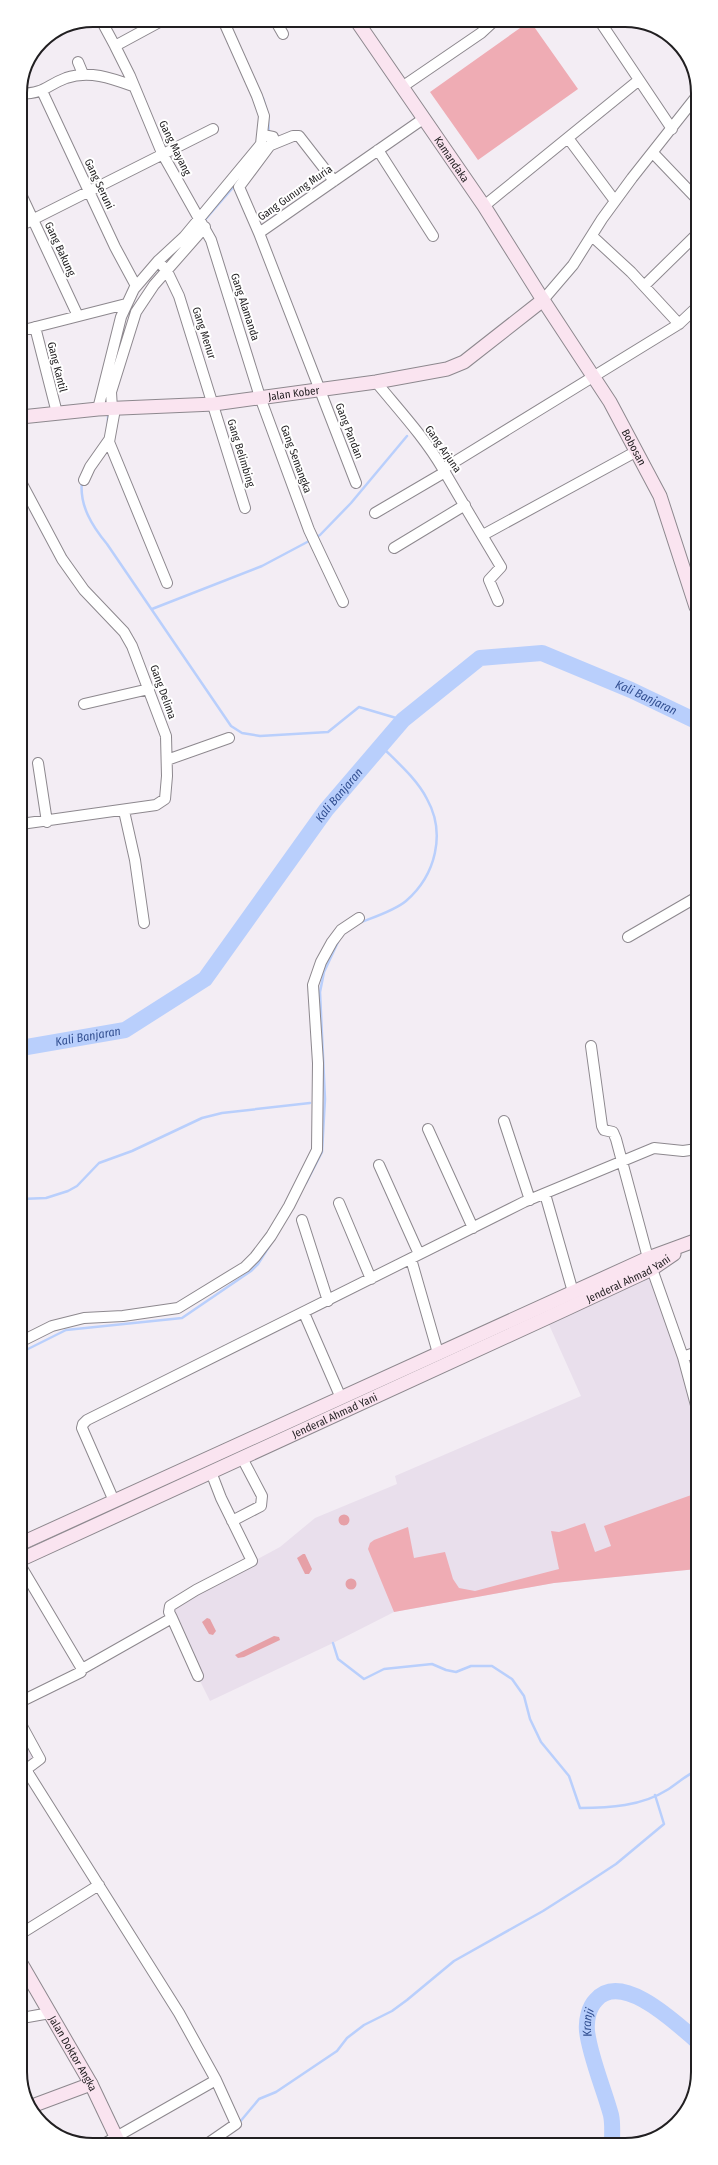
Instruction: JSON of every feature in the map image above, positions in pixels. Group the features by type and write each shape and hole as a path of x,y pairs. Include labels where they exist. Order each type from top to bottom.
{"street":[{"name":"Gang Mayang","path":"105,27 115,46 162,153 202,224"},
{"path":"115,46 150,27"},
{"path":"226,27 257,96 264,116 268,138 240,185 258,234"},
{"path":"279,27 283,34"},
{"name":"Kamandaka","path":"361,27 484,206 543,300"},
{"path":"402,87 487,27"},
{"path":"604,27 672,129"},
{"path":"78,62 83,74"},
{"path":"27,93 42,91 66,78 83,74 97,75 133,86"},
{"path":"484,206 639,80"},
{"name":"Gang Seruni","path":"42,91 115,246 136,286"},
{"path":"543,300 573,265 615,201 672,129 691,112"},
{"name":"Gang Gunung Muria","path":"320,388 258,234 424,119"},
{"path":"27,222 162,153 213,129"},
{"path":"167,583 109,440 108,362 126,304 136,286 163,267 202,224 268,138 299,136 334,181"},
{"path":"568,138 615,201"},
{"path":"378,150 433,236"},
{"path":"653,153 691,190"},
{"name":"Gang Bakung","path":"27,207 78,316"},
{"name":"Gang Alamanda","path":"202,224 211,240 260,397"},
{"path":"592,236 644,286 679,324"},
{"path":"644,286 691,240"},
{"path":"108,409 114,380 136,312 154,285 163,267"},
{"name":"Gang Menur","path":"163,267 179,296 214,404"},
{"name":"Bobosan","path":"543,300 610,402 660,496 691,592"},
{"name":"Jalan Kober","path":"27,416 108,409 214,404 320,388 376,382 457,367 543,300"},
{"path":"27,329 126,304"},
{"path":"375,513 593,376 679,324 691,313"},
{"name":"Gang Kantil","path":"35,327 57,413"},
{"name":"Gang Arjuna","path":"376,382 409,422 444,471 501,567 489,580 498,601"},
{"name":"Gang Pandan","path":"320,388 356,483"},
{"name":"Gang Semangka","path":"260,397 309,530 343,602"},
{"name":"Gang Belimbing","path":"214,404 245,508"},
{"path":"84,480 90,467 109,440"},
{"path":"483,535 637,451"},
{"name":"Gang Delima","path":"27,493 62,559 84,590 124,632 132,646 166,736 167,760 167,794 162,803 124,811 27,824"},
{"path":"394,548 465,505"},
{"path":"84,704 149,690"},
{"path":"167,760 229,738"},
{"path":"38,763 47,822"},
{"path":"124,811 135,860 144,923"},
{"path":"628,938 691,901"},
{"path":"27,1338 52,1326 84,1318 152,1313 178,1308 245,1267 271,1236 312,1162 317,1150 318,1064 314,985 321,962 332,942 341,930 359,918"},
{"path":"591,1046 602,1126 604,1130 614,1133 620,1160 650,1264 683,1357 691,1387"},
{"path":"504,1122 530,1200"},
{"path":"428,1129 473,1228"},
{"path":"114,1501 82,1428 83,1424 530,1200 620,1160 654,1148 683,1151 691,1150"},
{"path":"379,1165 415,1257 438,1353"},
{"path":"545,1194 573,1292"},
{"path":"339,1203 371,1279"},
{"path":"302,1220 328,1301"},
{"name":"Jenderal Ahmad Yani","path":"27,1557 260,1450 650,1264 691,1243"},
{"name":"Jenderal Ahmad Yani","path":"27,1541 573,1292 650,1264"},
{"path":"304,1313 340,1398"},
{"path":"683,1357 691,1354"},
{"path":"254,1437 260,1450"},
{"path":"232,1521 261,1506 263,1501 262,1496 242,1458"},
{"path":"198,1676 169,1612 170,1606 196,1590 252,1561 210,1472"},
{"path":"138,1490 144,1503"},
{"path":"27,1576 82,1669"},
{"path":"27,1699 81,1672 82,1669 172,1618"},
{"path":"27,1735 40,1759 27,1770 179,2013 216,2080 236,2124 216,2138"},
{"path":"27,1930 99,1885"},
{"name":"Jalan Doktor Angka","path":"27,1974 91,2084 117,2138"},
{"path":"27,2017 50,2013"},
{"path":"123,2138 216,2080"},
{"path":"36,2105 91,2084"}],"shaded area":[{"path":"522,27 534,27 578,89 478,160 430,92"},
{"path":"652,1269 691,1389 691,1570 554,1583 394,1612 333,1643 210,1701 198,1677 170,1606 280,1547 315,1518 397,1484 395,1476 581,1396 546,1318"},
{"path":"691,1495 691,1570 554,1583 394,1612 368,1549 370,1543 374,1540 408,1527 414,1558 445,1552 453,1579 459,1588 475,1591 559,1569 551,1531 559,1532 585,1523 595,1552 611,1546 604,1526"},
{"path":"344,1514 348,1516 350,1520 348,1524 344,1526 340,1524 338,1520 340,1516"},
{"path":"305,1554 312,1569 309,1574 305,1574 297,1558"},
{"path":"351,1578 355,1580 357,1584 355,1588 351,1590 347,1588 345,1584 347,1580"},
{"path":"207,1618 210,1619 216,1631 213,1635 209,1634 202,1622"},
{"path":"274,1636 279,1637 280,1640 244,1657 238,1658 235,1655"},
{"path":"27,1741 38,1761 27,1768"}],"waterway":[{"path":"263,98 267,112"},
{"path":"268,119 269,134"},
{"path":"204,221 236,184"},
{"path":"108,412 108,423"},
{"path":"315,538 320,535 351,503 407,436"},
{"path":"82,481 85,507 96,530 231,726 242,733 260,736 328,732 359,707 403,720"},
{"path":"152,609 262,566 311,540"},
{"name":"Kali Banjaran","path":"27,1047 125,1030 205,979 326,810 403,720 480,658 542,653 631,690 691,719"},
{"path":"359,923 396,908 416,891 425,879 431,866 437,839 433,812 423,792 406,771 381,746"},
{"path":"306,1183 322,1152 325,1099 320,992 324,972 338,942"},
{"path":"27,1199 46,1198 68,1191 77,1186 99,1163 132,1151 202,1118 222,1113 310,1103"},
{"path":"27,1350 66,1330 182,1318 251,1271 258,1264 270,1245"},
{"path":"333,1643 338,1659 364,1679 384,1669 432,1664 446,1670 456,1672 471,1666 492,1666 512,1679 524,1696 530,1719 541,1742 569,1776 580,1808 614,1807 647,1800 667,1790 691,1774"},
{"path":"239,2123 259,2099 276,2092 337,2051 347,2038 364,2025 392,2011 454,1961 543,1911 616,1864 664,1824 655,1795"},
{"name":"Kranji","path":"612,2138 611,2115 594,2062 587,2031 588,2014 596,2000 607,1992 620,1992 634,1996 649,2003 664,2013 691,2036"}]}
